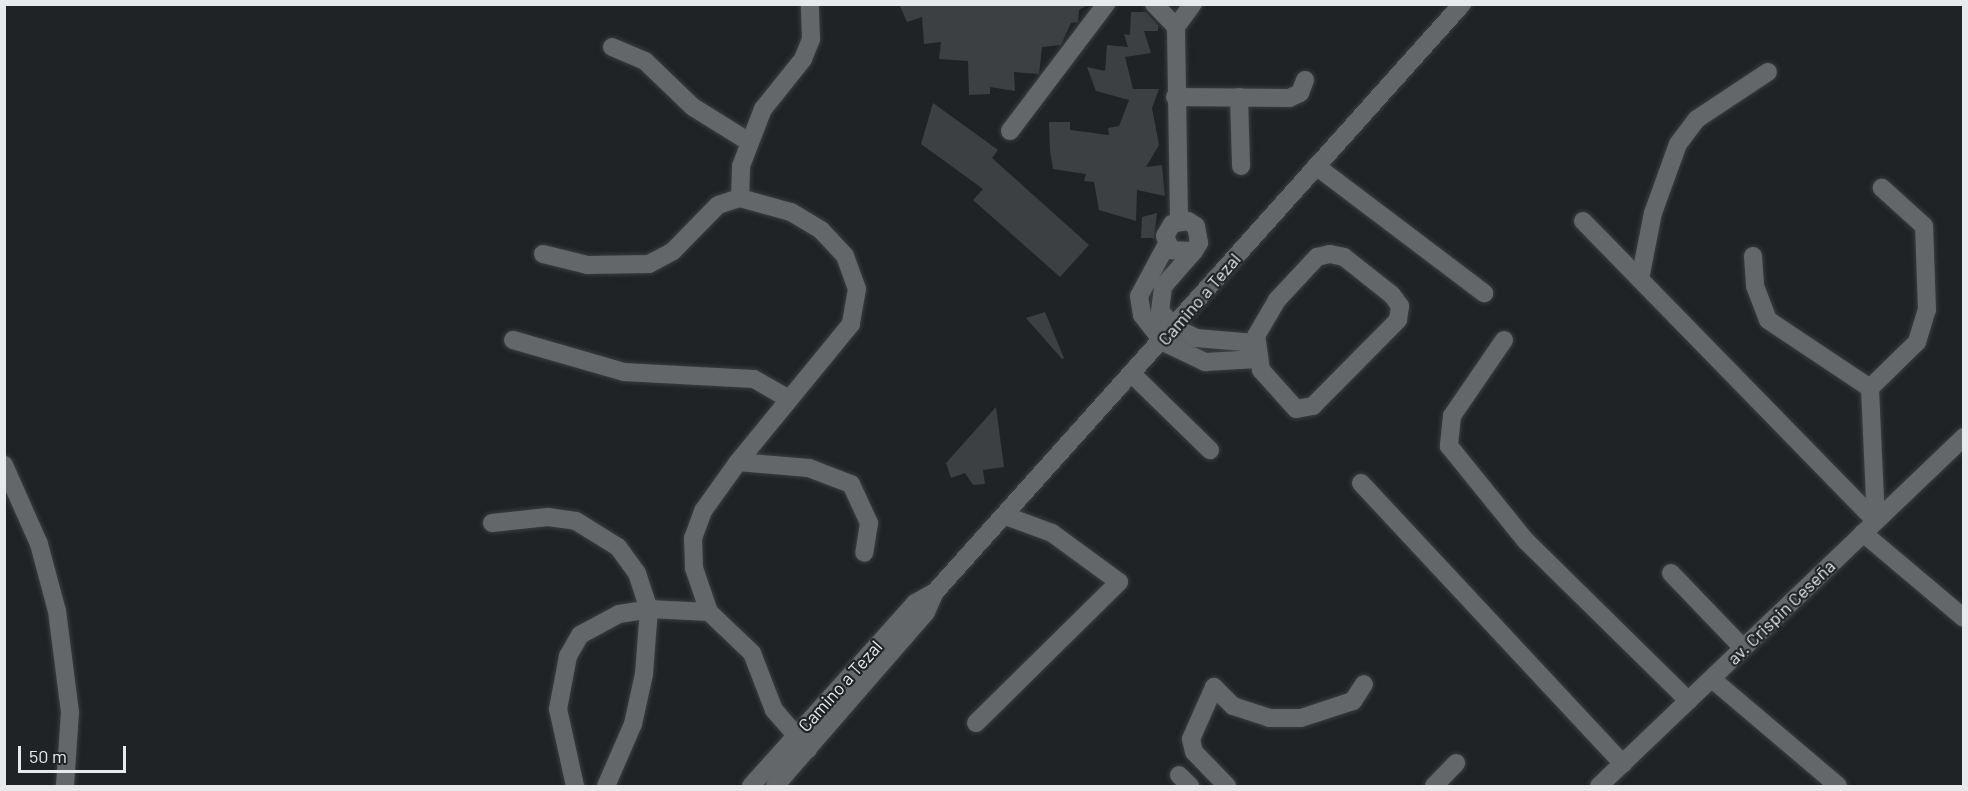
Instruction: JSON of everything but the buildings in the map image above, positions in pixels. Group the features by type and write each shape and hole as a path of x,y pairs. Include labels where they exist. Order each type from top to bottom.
{"street":[{"path":"740,198 749,142 763,108 803,59 811,39 810,4"},
{"path":"1011,131 1106,4"},
{"path":"1154,4 1176,27"},
{"path":"1179,220 1175,97 1176,27 1193,4"},
{"name":"Camino a Tezal","path":"751,786 915,603 935,592 1006,516 1462,4"},
{"path":"612,47 645,61 693,107 749,142"},
{"path":"1640,279 1653,213 1678,144 1697,119 1768,72"},
{"path":"1175,97 1294,97 1305,80"},
{"path":"1239,97 1241,166"},
{"path":"1316,166 1484,293"},
{"path":"1869,527 1870,388 1917,342 1927,310 1924,226 1882,188"},
{"path":"543,254 588,265 649,264 673,251 718,205 740,198 791,212 821,230 845,256 857,289 851,324 738,462 703,511 693,538 694,568 709,612 752,653 774,710 794,736 808,749"},
{"path":"1179,220 1188,221 1200,234 1194,250 1160,299 1160,311 1175,328 1208,341 1256,351 1205,362 1163,342 1142,315 1139,296 1167,244 1167,229 1179,220"},
{"path":"1583,221 1640,279 1869,527 1964,618"},
{"path":"1167,244 1178,254 1194,250"},
{"path":"1344,256 1400,306 1398,320 1305,410 1296,409 1268,380 1256,351 1263,319 1317,257 1344,256"},
{"path":"1753,256 1755,286 1768,320 1870,388"},
{"path":"513,340 624,372 754,379 789,399"},
{"path":"1504,340 1452,416 1449,447 1526,541 1689,701"},
{"path":"1132,374 1210,450"},
{"name":"av. Crispin Ceseña","path":"1599,786 1964,437"},
{"path":"738,462 809,468 852,484 869,523 864,553"},
{"path":"5,466 39,544 57,611 69,700 65,786"},
{"path":"1361,483 1623,764"},
{"path":"976,723 1119,582 1052,533 1006,516"},
{"path":"492,523 548,517 576,521 600,533 637,573 649,609 639,701 606,786"},
{"path":"1671,573 1743,648"},
{"name":"Camino a Tezal","path":"775,786 926,612 935,592"},
{"path":"575,786 558,709 568,656 580,635 596,624 649,609 709,612"},
{"path":"1712,679 1838,786"},
{"path":"1227,786 1194,752 1191,739 1214,687 1233,706 1269,718 1301,718 1353,701 1364,684"},
{"path":"1434,786 1456,763"}]}
